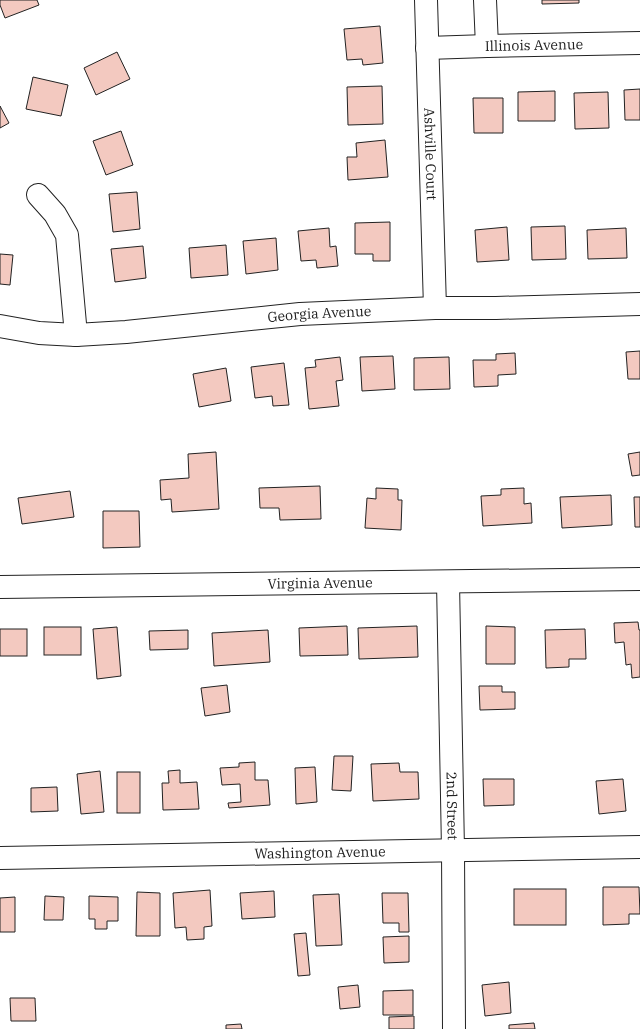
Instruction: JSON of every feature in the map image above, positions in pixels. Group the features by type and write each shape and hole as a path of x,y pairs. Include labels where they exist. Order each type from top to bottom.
{"street":[{"name":"Ashville Court","path":"426,0 435,308"},
{"path":"485,0 487,46"},
{"name":"Illinois Avenue","path":"428,48 640,43"},
{"path":"38,195 55,214 67,235 76,335"},
{"name":"Georgia Avenue","path":"0,326 39,333 76,335 126,332 300,314 435,308 640,304"},
{"name":"Virginia Avenue","path":"0,587 640,579"},
{"name":"2nd Street","path":"448,582 453,850 454,1029"},
{"name":"Washington Avenue","path":"0,858 640,847"}],"building":[{"path":"0,0 37,0 39,5 5,18 0,5"},
{"path":"542,0 579,0 579,3 542,4"},
{"path":"380,26 383,63 363,65 362,59 347,60 344,29"},
{"path":"117,52 130,79 96,95 84,68"},
{"path":"33,77 68,85 61,116 26,109"},
{"path":"382,86 383,124 348,125 347,87"},
{"path":"640,89 640,120 625,120 624,90"},
{"path":"555,91 555,121 518,121 518,92"},
{"path":"608,92 609,128 575,129 574,93"},
{"path":"473,98 503,98 503,133 474,133"},
{"path":"0,106 9,123 0,128"},
{"path":"121,131 133,165 106,175 93,141"},
{"path":"385,140 388,177 348,180 347,157 357,157 356,143"},
{"path":"137,192 140,229 113,232 109,194"},
{"path":"390,222 390,261 373,261 373,254 355,254 355,223"},
{"path":"565,226 566,259 532,260 531,227"},
{"path":"507,227 509,260 477,262 475,230"},
{"path":"329,228 330,247 336,246 338,266 317,268 316,260 301,261 298,231"},
{"path":"626,228 627,258 588,259 587,230"},
{"path":"276,238 278,270 246,274 243,241"},
{"path":"226,245 228,275 191,278 189,248"},
{"path":"143,246 146,278 115,282 111,249"},
{"path":"0,254 13,255 10,285 0,284"},
{"path":"640,351 640,379 628,379 626,352"},
{"path":"515,353 516,374 498,375 498,386 474,387 473,360 496,360 496,354"},
{"path":"393,356 395,389 362,391 360,357"},
{"path":"340,357 343,380 336,381 339,406 309,409 305,368 316,367 315,360"},
{"path":"449,357 450,389 414,390 414,358"},
{"path":"284,363 289,405 273,406 272,396 255,398 251,367"},
{"path":"226,368 231,401 199,407 193,374"},
{"path":"216,452 219,509 172,512 171,499 161,500 160,480 189,478 188,454"},
{"path":"640,452 640,475 632,476 628,454"},
{"path":"320,486 321,519 280,520 279,508 260,508 259,488"},
{"path":"376,488 398,489 398,500 402,500 401,530 365,528 367,498 376,499"},
{"path":"524,488 524,504 531,503 532,523 483,526 481,496 501,495 501,489"},
{"path":"70,491 74,517 22,524 18,498"},
{"path":"611,495 612,525 562,528 560,497"},
{"path":"634,497 640,497 640,527 635,527"},
{"path":"103,511 139,511 140,547 103,548"},
{"path":"638,622 640,630 640,677 632,678 631,664 626,665 624,642 615,643 614,623"},
{"path":"347,626 348,655 300,656 299,628"},
{"path":"417,626 418,657 359,659 358,628"},
{"path":"486,626 515,627 515,664 486,664"},
{"path":"44,627 81,627 81,655 44,655"},
{"path":"117,627 121,676 97,679 93,629"},
{"path":"0,629 27,629 27,656 0,656"},
{"path":"585,629 586,659 569,659 569,667 546,668 545,630"},
{"path":"188,630 188,649 150,650 149,631"},
{"path":"268,630 270,662 214,666 212,633"},
{"path":"227,685 230,712 205,716 201,688"},
{"path":"479,686 502,686 502,692 515,692 515,709 480,710"},
{"path":"334,756 353,756 351,791 332,790"},
{"path":"255,762 255,780 268,780 270,805 229,808 228,803 241,802 240,784 222,785 220,768 239,767 239,763"},
{"path":"399,763 400,772 418,772 419,799 373,801 371,764"},
{"path":"315,767 317,802 296,804 295,768"},
{"path":"180,770 180,783 197,782 199,809 163,810 162,783 169,783 168,771"},
{"path":"100,771 104,812 81,814 77,774"},
{"path":"117,772 140,772 140,813 117,813"},
{"path":"483,779 514,779 514,805 484,806"},
{"path":"623,779 626,811 599,814 596,781"},
{"path":"57,787 58,811 31,812 31,788"},
{"path":"603,887 639,887 640,914 629,914 629,924 603,925"},
{"path":"514,889 566,889 566,925 514,925"},
{"path":"210,890 212,926 204,927 204,939 187,940 186,927 175,928 173,893"},
{"path":"274,891 275,917 242,919 240,893"},
{"path":"137,892 160,893 160,936 136,936"},
{"path":"382,893 408,893 409,932 399,932 399,923 383,923"},
{"path":"339,894 342,945 316,946 313,895"},
{"path":"45,896 64,897 63,920 44,920"},
{"path":"89,896 118,897 118,921 107,921 107,929 95,929 95,919 89,919"},
{"path":"15,897 15,932 0,932 0,898"},
{"path":"306,933 310,975 298,976 294,934"},
{"path":"409,936 409,962 384,963 383,937"},
{"path":"509,982 511,1013 485,1016 482,985"},
{"path":"358,985 360,1007 340,1009 338,987"},
{"path":"413,990 413,1015 383,1015 383,991"},
{"path":"10,998 35,998 36,1021 11,1021"},
{"path":"414,1016 414,1029 389,1029 389,1017"},
{"path":"534,1023 535,1029 509,1029 509,1025"},
{"path":"241,1024 242,1029 226,1029 226,1025"}]}
